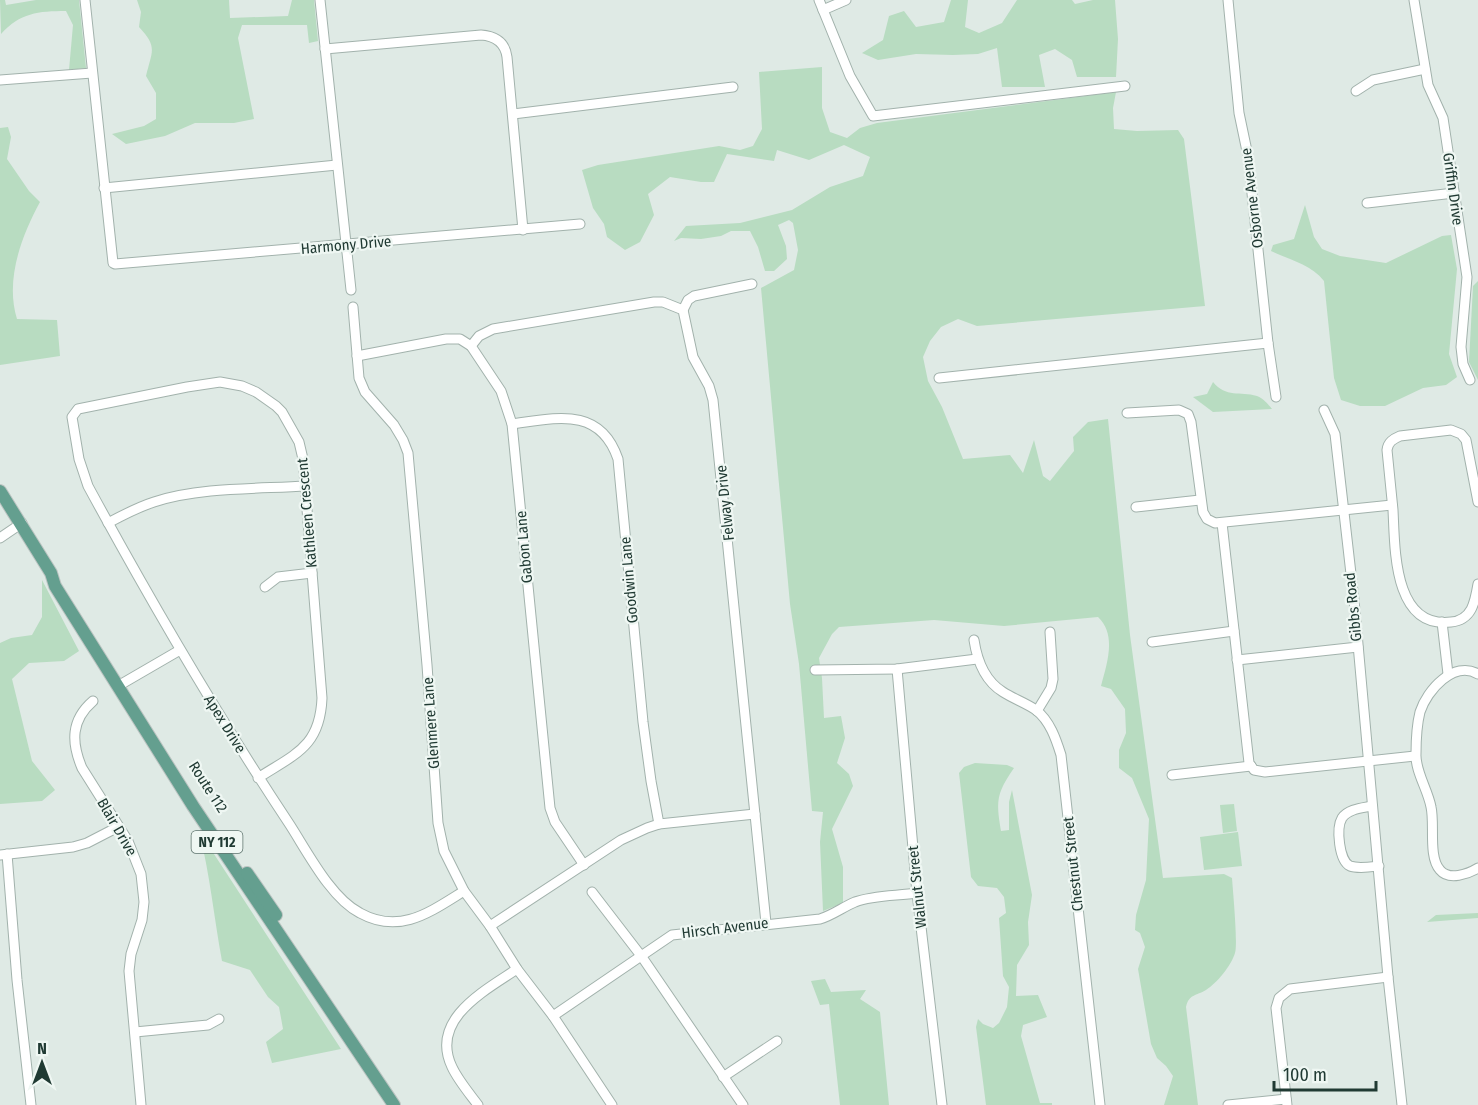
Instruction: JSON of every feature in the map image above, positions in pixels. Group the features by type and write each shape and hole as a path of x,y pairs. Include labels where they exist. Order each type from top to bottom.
{"main road":[{"name":"Route 112","path":"0,491 51,573 55,586 403,1105"},
{"name":"Route 112","path":"121,683 193,806 394,1105"}],"street":[{"path":"85,0 104,188 337,165"},
{"path":"320,0 351,290"},
{"path":"819,0 850,76 873,116 1125,86"},
{"path":"823,10 846,0"},
{"name":"Osborne Avenue","path":"1228,0 1239,113 1248,156 1276,397"},
{"name":"Griffin Drive","path":"1414,0 1428,85 1443,118 1467,277 1461,347 1463,364 1470,380"},
{"path":"325,49 481,35 493,37 502,44 507,52 523,230"},
{"path":"1356,91 1373,80 1425,69"},
{"path":"0,80 92,73"},
{"path":"513,114 733,87"},
{"name":"Harmony Drive","path":"104,188 113,263 118,265 580,224"},
{"path":"1367,203 1454,193"},
{"path":"357,356 453,338 460,339 471,346 479,336 493,329 654,302 663,302 682,310 688,300 694,296 752,284"},
{"name":"Glenmere Lane","path":"353,307 359,378 364,392 394,425 408,453 427,665 438,823 444,851 464,891 553,1016 612,1105"},
{"name":"Felway Drive","path":"682,310 693,357 709,386 713,400 766,923"},
{"path":"939,378 1268,343"},
{"name":"Gabon Lane","path":"471,346 501,392 512,424 550,808 555,822 584,865"},
{"name":"Kathleen Crescent","path":"72,417 78,409 87,406 220,382 242,386 268,400 282,412 299,442 306,486 320,658 321,714 318,728 305,746 258,777"},
{"path":"1127,413 1179,410 1188,414 1191,422 1200,500 1203,512 1212,521 1222,523 1392,505"},
{"name":"Gibbs Road","path":"1324,410 1335,434 1344,510 1402,1105"},
{"name":"Apex Drive","path":"72,417 82,474 108,523 180,650 258,777 340,898 360,914 382,921 404,922 438,908 464,891"},
{"name":"Goodwin Lane","path":"512,424 560,417 578,418 600,430 610,440 615,450 618,459 643,722 659,824"},
{"path":"1478,502 1466,440 1461,434 1451,430 1400,436 1389,444 1387,450 1396,568 1410,603 1421,615 1432,621 1458,621 1467,616 1474,605 1478,585"},
{"path":"108,523 141,507 173,497 222,490 306,486"},
{"path":"1136,507 1200,500"},
{"path":"1222,523 1249,763 1252,768"},
{"path":"0,538 22,524"},
{"path":"265,587 278,577 312,573"},
{"path":"1442,622 1448,674"},
{"path":"1152,642 1234,631"},
{"path":"1037,711 1051,688 1053,679 1050,632"},
{"name":"Chestnut Street","path":"974,640 977,659 993,685 1037,711 1050,726 1061,755 1100,1105"},
{"path":"1237,660 1358,647"},
{"path":"121,683 180,650"},
{"path":"815,670 897,669 977,659"},
{"name":"Walnut Street","path":"897,669 917,893 942,1105"},
{"path":"1478,674 1472,670 1459,670 1448,674 1434,688 1420,711 1416,756 1432,808 1434,859 1438,867 1441,872 1452,876 1468,874 1478,868"},
{"name":"Blair Drive","path":"93,701 82,713 77,725 74,746 82,768 128,841 136,859 143,886 142,920 131,954 129,971 141,1105"},
{"path":"1172,775 1252,768 1265,772 1416,756"},
{"path":"1372,806 1349,811 1342,817 1339,831 1343,860 1347,864 1353,867 1379,866"},
{"path":"490,926 621,840 647,828 659,824 755,814"},
{"path":"31,1105 4,854 73,847 87,843 118,827"},
{"path":"592,892 642,957 743,1105"},
{"name":"Hirsch Avenue","path":"553,1016 672,935 766,923 820,919 866,899 917,893"},
{"path":"478,1105 453,1069 448,1044 450,1033 458,1013 466,1005 518,969"},
{"path":"1228,1105 1287,1102 1276,1008 1281,995 1290,989 1388,977"},
{"path":"135,1032 208,1025 219,1019"},
{"path":"723,1077 777,1041"}],"green space":[{"path":"0,0 5,0 6,5 36,0 79,0 86,68 69,70 73,25 66,11 23,17 1,34"},
{"path":"137,0 229,0 230,18 288,16 292,0 314,0 318,41 309,43 307,25 242,25 238,38 254,119 234,123 195,123 165,136 126,144 112,134 144,126 156,119 156,93 146,76 152,50 149,40 139,27 141,12"},
{"path":"951,0 968,0 965,27 979,33 1002,23 1017,0 1072,0 1075,4 1093,0 1115,0 1118,39 1116,77 1077,77 1072,60 1055,49 1039,55 1045,87 1002,87 997,48 978,54 916,54 878,60 862,53 883,40 889,16 904,11 916,27 944,22"},
{"path":"822,67 822,108 830,132 847,138 860,128 877,123 1116,92 1113,108 1114,129 1178,130 1184,139 1205,306 977,326 958,319 941,327 930,341 923,357 928,381 942,407 963,459 1010,455 1023,473 1034,440 1043,476 1050,481 1074,451 1073,437 1088,422 1108,419 1130,635 1163,878 1224,874 1232,878 1236,929 1235,953 1219,979 1206,990 1191,997 1186,1007 1198,1105 1164,1105 1173,1076 1157,1058 1151,1044 1138,969 1145,947 1140,933 1135,930 1136,915 1146,880 1149,819 1132,778 1119,768 1119,750 1126,733 1125,709 1111,689 1101,686 1108,659 1109,641 1104,624 1098,617 1004,626 934,620 839,627 832,634 819,658 824,718 841,716 845,738 837,763 849,774 853,786 832,829 843,867 843,903 823,911 820,842 823,812 812,811 799,664 790,604 761,288 794,270 798,250 793,223 789,220 778,225 786,246 787,259 774,271 765,271 758,247 750,231 731,231 721,236 701,239 681,238 674,241 686,226 740,223 792,210 830,187 863,176 870,157 844,145 809,160 777,150 774,161 727,154 714,182 670,177 648,194 654,215 640,242 625,250 607,237 604,224 593,208 582,170 598,165 719,146 740,150 753,146 762,129 759,72"},
{"path":"8,127 11,137 7,159 29,191 40,202 21,244 14,274 14,304 17,319 57,320 60,356 0,365 0,128"},
{"path":"1305,205 1314,237 1322,249 1340,256 1386,263 1442,236 1451,235 1457,269 1449,354 1457,377 1446,385 1423,388 1385,406 1360,406 1341,400 1334,378 1324,281 1306,266 1271,251 1273,245 1294,239"},
{"path":"1478,281 1478,380 1469,362 1473,286"},
{"path":"1213,382 1228,392 1259,397 1272,409 1213,412 1193,397 1207,394"},
{"path":"42,580 79,651 64,661 29,663 12,679 32,761 55,790 42,801 0,804 0,643 11,638 32,635 42,617"},
{"path":"975,763 1007,765 1014,768 999,798 999,821 1001,831 1009,830 1009,802 1012,790 1032,895 1028,922 1029,945 1017,965 1016,996 1038,995 1047,1017 1023,1025 1021,1036 1040,1103 1052,1103 1052,1105 986,1105 976,1027 978,1019 993,1028 999,1023 1007,1007 1009,987 1003,976 999,918 1006,913 1004,897 997,888 978,886 971,877 959,773 964,767"},
{"path":"1234,804 1237,831 1223,833 1220,805"},
{"path":"199,831 341,1049 272,1063 266,1042 283,1029 279,1007 268,997 250,970 222,961"},
{"path":"1238,832 1242,866 1204,870 1200,837"},
{"path":"1478,913 1478,918 1427,922 1436,915"},
{"path":"825,979 831,992 866,990 860,999 880,1012 889,1105 840,1105 829,1004 820,1005 811,981"}]}
